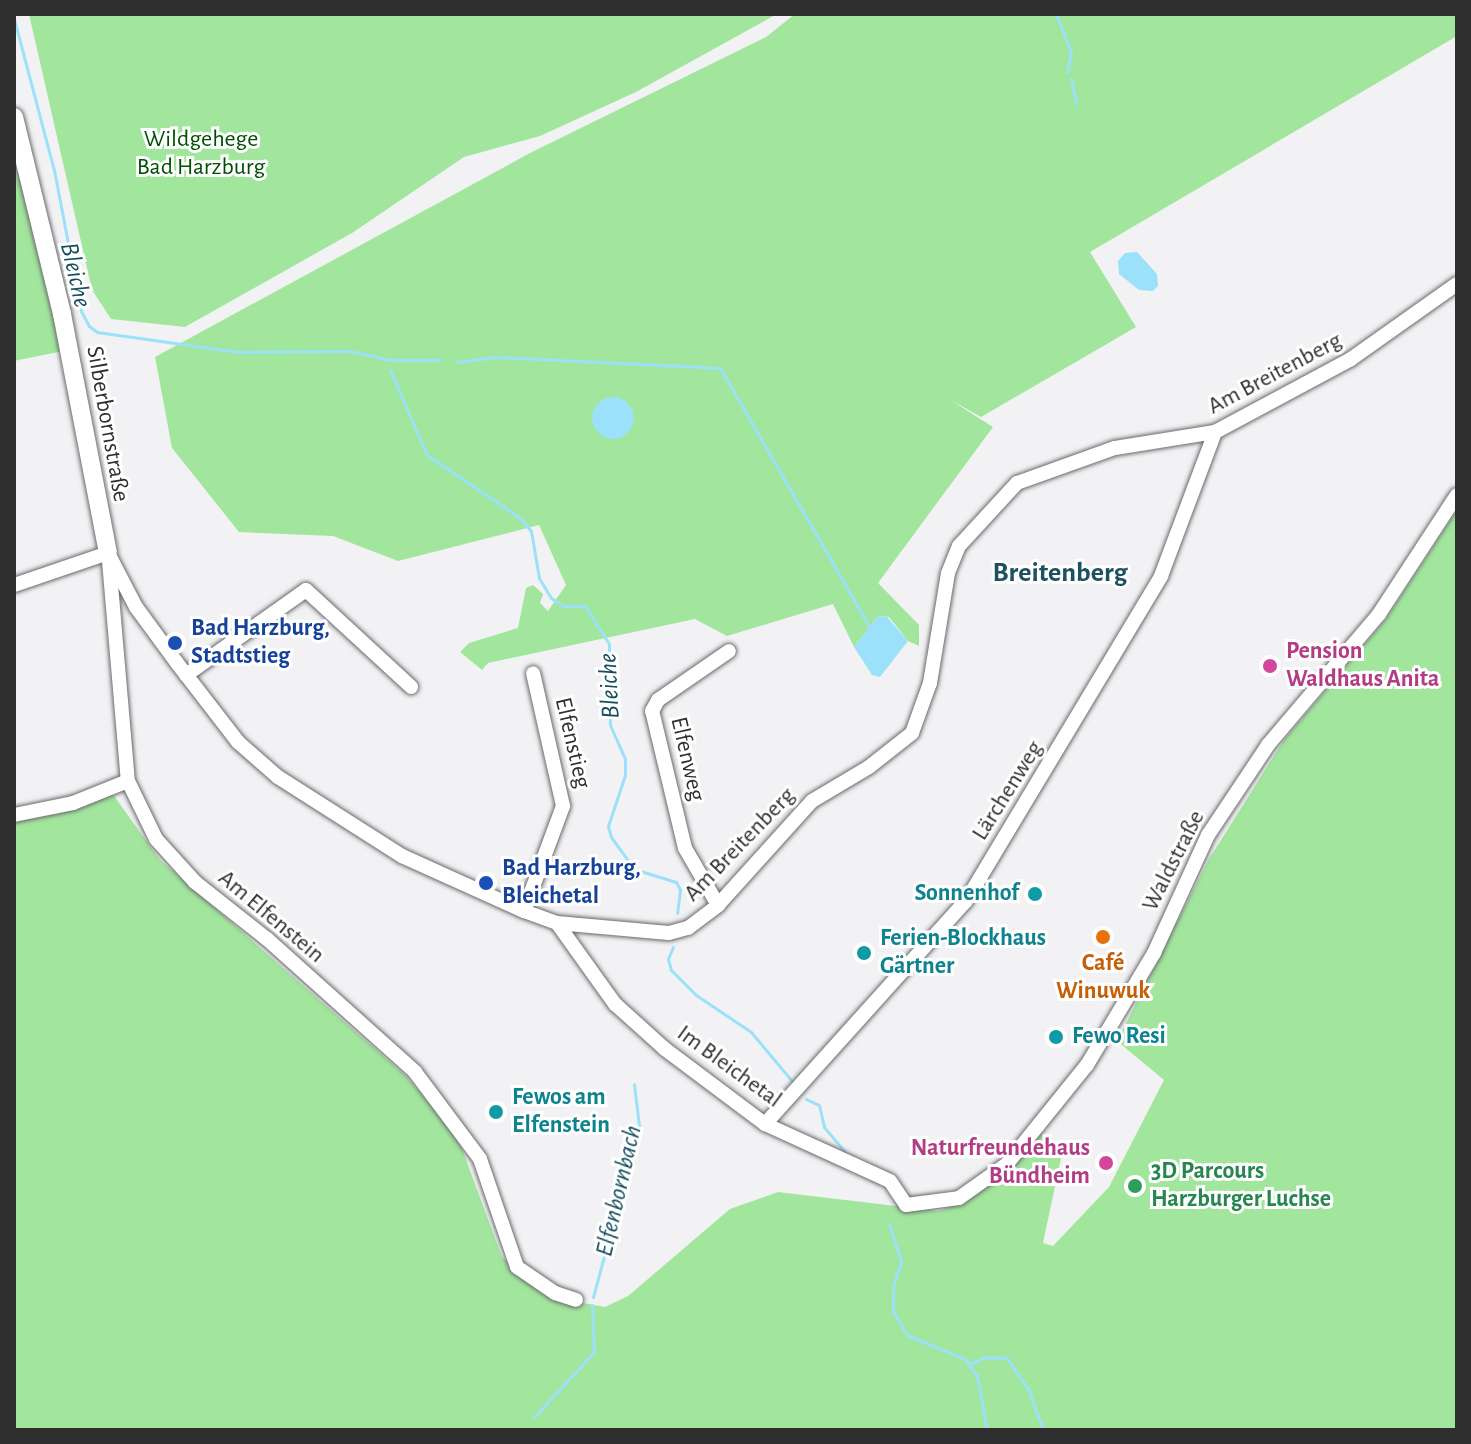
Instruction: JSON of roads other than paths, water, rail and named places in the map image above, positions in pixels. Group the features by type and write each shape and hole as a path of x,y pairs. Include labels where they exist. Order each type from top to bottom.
{"street":[{"name":"Silberbornstraße","path":"14,117 62,314 108,553"},
{"name":"Am Breitenberg","path":"108,553 136,607 186,675 238,742 278,777 402,856 524,911 557,923 669,933 688,928 718,905 812,801 869,767 912,733 930,683 948,573 959,546 1017,483 1115,448 1215,432 1351,359 1457,284"},
{"name":"Lärchenweg","path":"765,1124 966,901 1161,576 1215,432"},
{"name":"Waldstraße","path":"906,1205 938,1204 977,1187 1007,1164 1087,1065 1154,953 1208,835 1268,745 1379,614 1457,495"},
{"path":"14,585 108,553"},
{"name":"Am Elfenstein","path":"108,553 128,781 167,856 415,1072 442,1104 480,1159 517,1267 555,1293 576,1300"},
{"path":"186,675 306,590 411,687"},
{"name":"Elfenweg","path":"718,905 685,848 652,711 658,700 729,651"},
{"name":"Elfenstieg","path":"524,911 563,806 533,673"},
{"path":"14,815 73,803 128,781"},
{"name":"Im Bleichetal","path":"557,923 615,1004 665,1049 765,1124 890,1181 906,1205"}],"water":[{"path":"1137,252 1157,274 1158,286 1153,291 1139,290 1119,274 1118,261 1125,253"},
{"path":"613,397 628,403 634,418 628,433 613,439 598,433 592,418 598,403"},
{"path":"878,616 887,617 908,641 880,677 872,675 854,647"}],"waterway":[{"path":"1056,14 1071,52 1067,72"},
{"name":"Bleiche","path":"14,19 54,170 81,311 89,326 97,332 239,352 350,351 390,360 440,360"},
{"path":"1071,79 1076,103"},
{"path":"457,362 497,357 720,368 869,626"},
{"name":"Bleiche","path":"390,370 427,455 520,518 531,531 539,578 551,598 564,606 585,606 609,644 610,725 625,759 625,775 608,826 611,837 634,869 676,882 680,890 677,913"},
{"name":"Bleiche","path":"673,947 668,959 671,970 696,995 751,1032 792,1081"},
{"name":"Elfenbornbach","path":"593,1297 639,1126 634,1084"},
{"name":"Bleiche","path":"806,1099 819,1105 824,1127 846,1153"},
{"name":"Bleiche","path":"889,1224 901,1262 893,1287 893,1311 907,1335 965,1359 977,1376 987,1430"},
{"name":"Elfenbornbach","path":"534,1417 594,1352 592,1305"},
{"path":"969,1364 986,1357 1007,1358 1029,1391 1043,1430"}],"place":[{"name":"Bad Harzburg, Stadtstieg","path":"175,643"},
{"name":"Pension Waldhaus Anita","path":"1270,666"},
{"name":"Bad Harzburg, Bleichetal","path":"486,883"},
{"name":"Sonnenhof","path":"1035,894"},
{"name":"Café Winuwuk","path":"1103,937"},
{"name":"Ferien-Blockhaus Gärtner","path":"864,953"},
{"name":"Fewo Resi","path":"1056,1037"},
{"name":"Fewos am Elfenstein","path":"496,1112"},
{"name":"Naturfreundehaus Bündheim","path":"1106,1163"},
{"name":"3D Parcours Harzburger Luchse","path":"1135,1186"}],"district":[{"name":"Breitenberg","path":"1060,573"}],"park label":[{"name":"Wildgehege Bad Harzburg","path":"201,154"}]}
